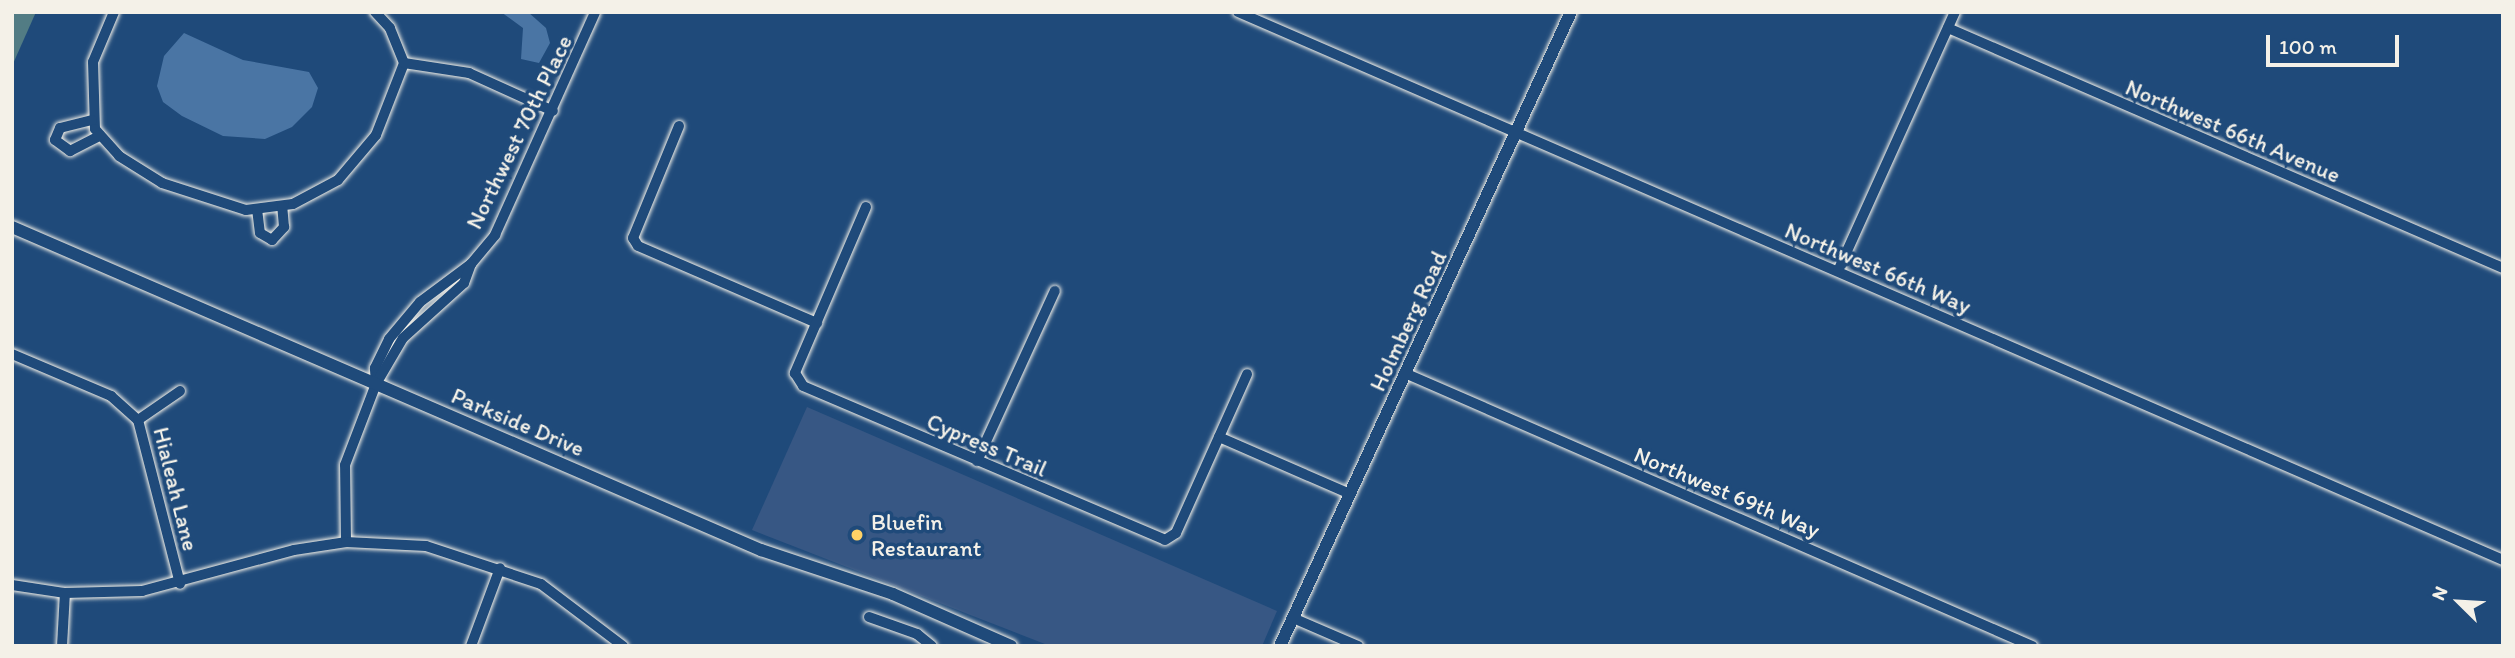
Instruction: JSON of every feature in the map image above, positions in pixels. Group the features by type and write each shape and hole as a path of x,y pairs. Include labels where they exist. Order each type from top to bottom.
{"street":[{"path":"114,12 93,62 96,128 162,183 219,205 257,209 277,207 338,180 358,161 376,135 404,63 390,28 375,12"},
{"name":"Northwest 70th Place","path":"376,384 403,338 453,293 471,264 495,235 553,111 595,12"},
{"name":"Northwest 66th Way","path":"1238,12 2503,560"},
{"name":"Holmberg Road","path":"1280,646 1571,12"},
{"path":"1838,271 1955,12"},
{"name":"Northwest 66th Avenue","path":"1948,28 2503,268"},
{"path":"404,63 468,73 553,111"},
{"path":"679,126 633,238 638,246 817,323 866,207"},
{"path":"257,209 260,233 272,240 284,227 277,207"},
{"name":"Parkside Drive","path":"12,227 761,551 892,594 1011,646"},
{"name":"Northwest 70th Place","path":"376,384 375,368 389,340 443,280 471,264"},
{"path":"443,280 453,293"},
{"path":"977,461 1055,291"},
{"path":"421,302 431,312"},
{"name":"Cypress Trail","path":"817,323 796,380 977,461 1165,540 1176,533 1219,437"},
{"name":"Hialeah Lane","path":"12,354 111,396 138,420 180,584"},
{"path":"1247,374 1219,437 1350,494"},
{"name":"Northwest 69th Way","path":"1406,374 2032,646"},
{"path":"346,542 345,466 376,384"},
{"path":"138,420 180,391"},
{"path":"12,585 65,593 180,584 294,550 346,542 426,545 500,568 576,606 622,646"},
{"path":"471,646 500,568"},
{"path":"62,646 65,593"},
{"path":"869,617 917,634 932,646"},
{"path":"1293,618 1358,646"}],"shaded area":[{"path":"501,12 528,12 546,28 550,43 539,63 521,59 523,28"},
{"path":"184,33 243,60 309,72 318,88 312,107 292,127 265,139 223,136 182,116 163,102 157,86 164,56"},
{"path":"807,407 1277,611 1262,646 1050,646 752,530"}],"green space":[{"path":"12,12 36,12 12,66"}],"place":[{"name":"Bluefin Restaurant","path":"857,535"}]}
